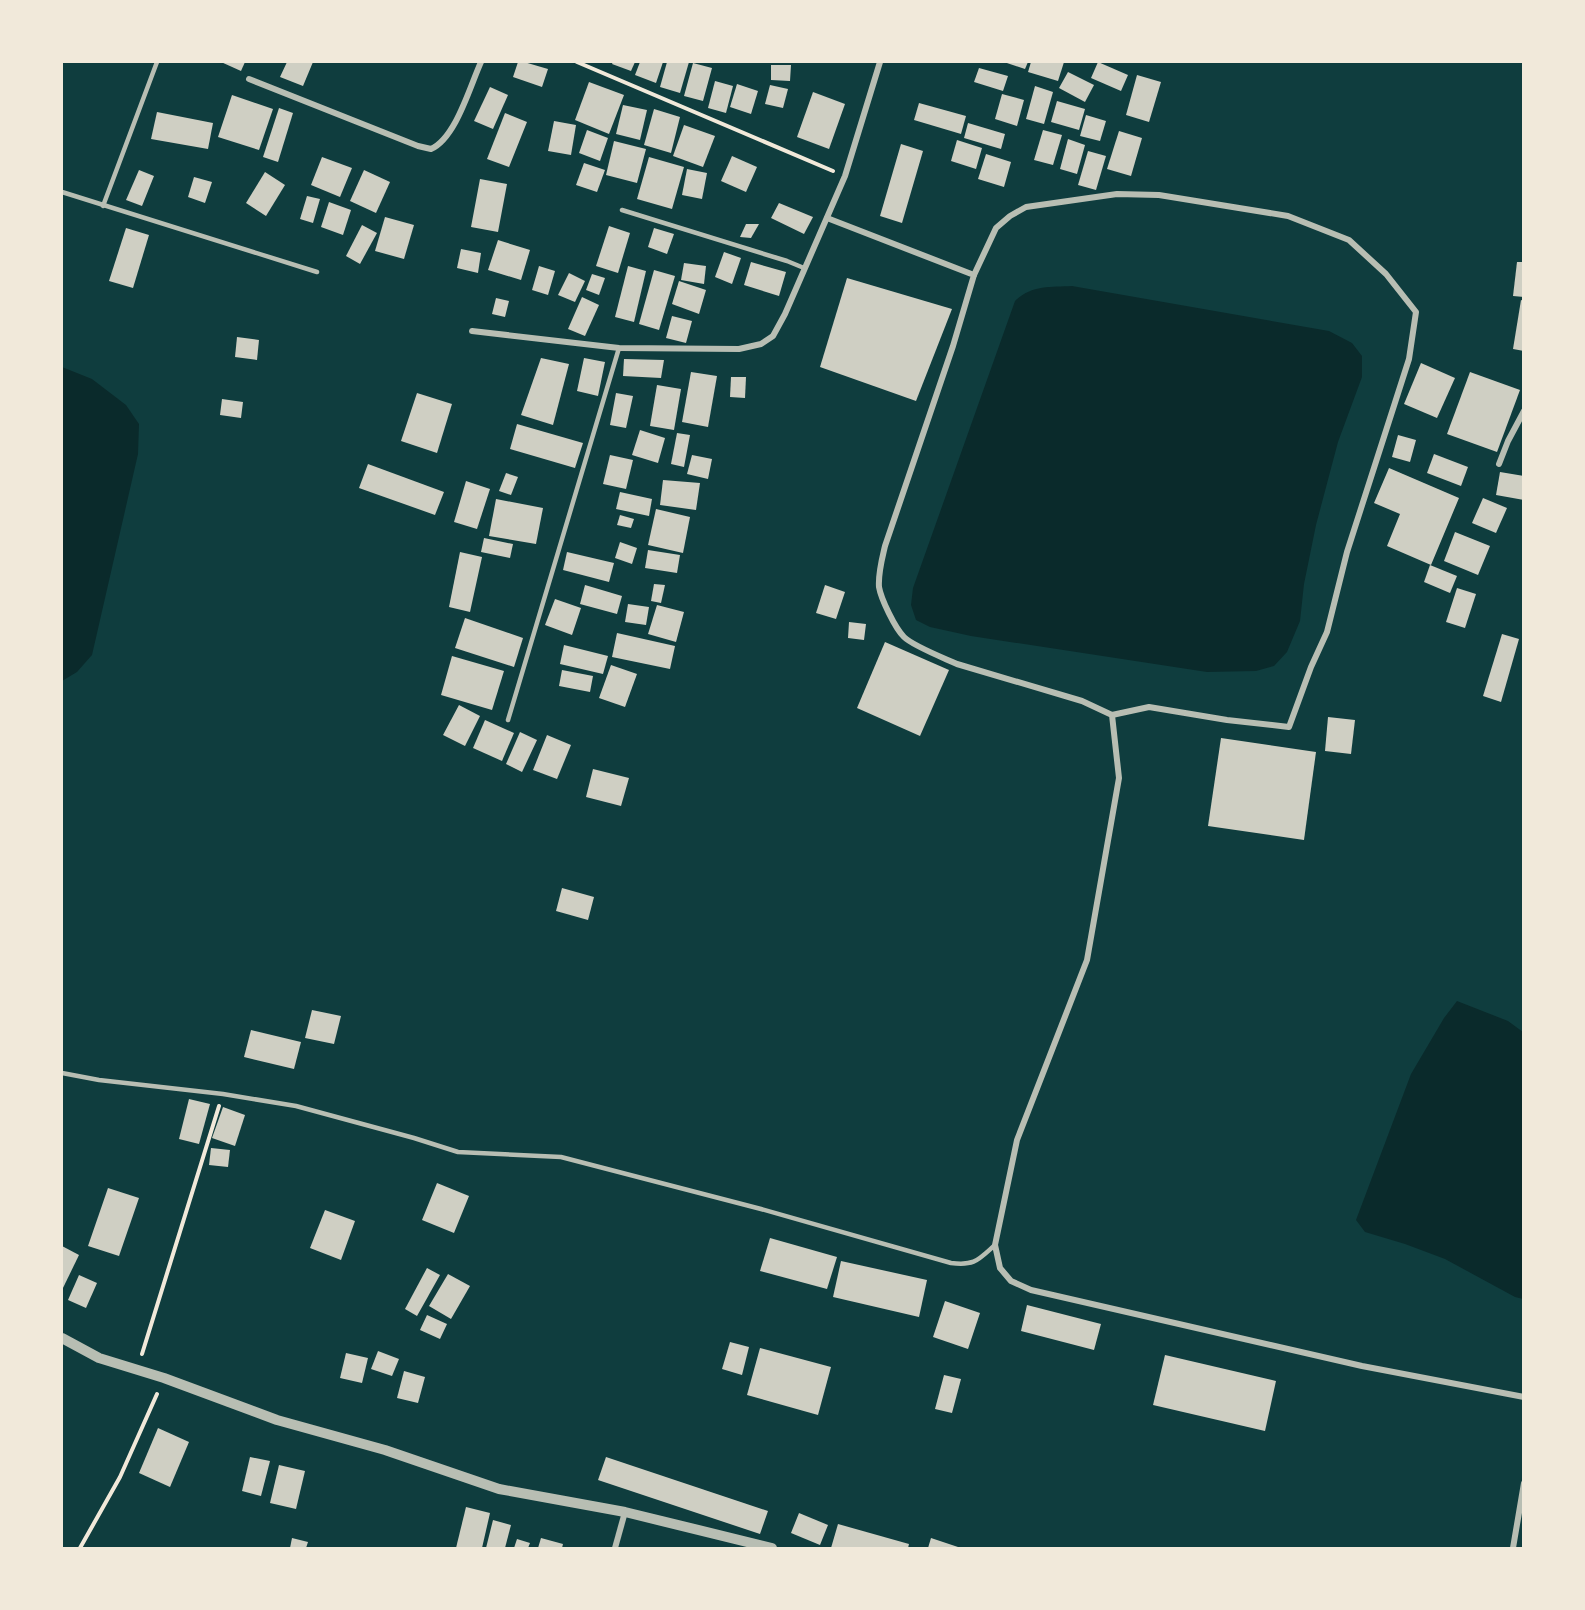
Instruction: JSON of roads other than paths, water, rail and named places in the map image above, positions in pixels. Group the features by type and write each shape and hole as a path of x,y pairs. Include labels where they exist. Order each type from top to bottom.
{"street":[{"path":"249,79 430,149 445,139 453,127 481,62"},
{"path":"472,332 619,348 739,349 761,344 772,336 845,176 880,62"},
{"path":"1117,194 1159,195 1288,216 1349,240 1386,274 1416,312 1409,359 1347,552 1327,632 1311,667 1289,727 1227,720 1149,707 1112,715 1082,701 957,664 904,638 892,620 879,589 880,567 974,276 996,228 1010,216 1026,207 1117,194"},
{"path":"826,218 974,276"},
{"path":"1499,464 1524,411"},
{"path":"1112,715 1119,778 1087,960 1017,1140 995,1245 1000,1268 1011,1281 1031,1290 1362,1366 1524,1397"},
{"path":"62,1338 99,1358 164,1378 276,1420 386,1450 499,1489 625,1512 739,1545 772,1548"},
{"path":"1513,1548 1524,1483"},
{"path":"615,1548 625,1512"}],"lane":[{"path":"103,206 157,62"},
{"path":"62,192 317,272"},
{"path":"622,210 804,268"},
{"path":"508,720 619,348"},
{"path":"62,1073 296,1106 458,1152 561,1157 761,1209 951,1263 966,1265 976,1261 995,1245"}],"water":[{"path":"1072,286 1329,331 1352,343 1362,356 1362,377 1338,442 1316,525 1304,584 1300,621 1287,652 1274,666 1256,671 1207,672 971,636 930,627 916,620 911,605 913,588 1015,301 1035,289"},
{"path":"62,367 92,379 126,405 139,424 138,454 92,655 77,672 62,681"},
{"path":"1457,1001 1508,1021 1523,1032 1523,1299 1515,1297 1445,1259 1365,1232 1356,1220 1411,1074 1444,1018"}]}
